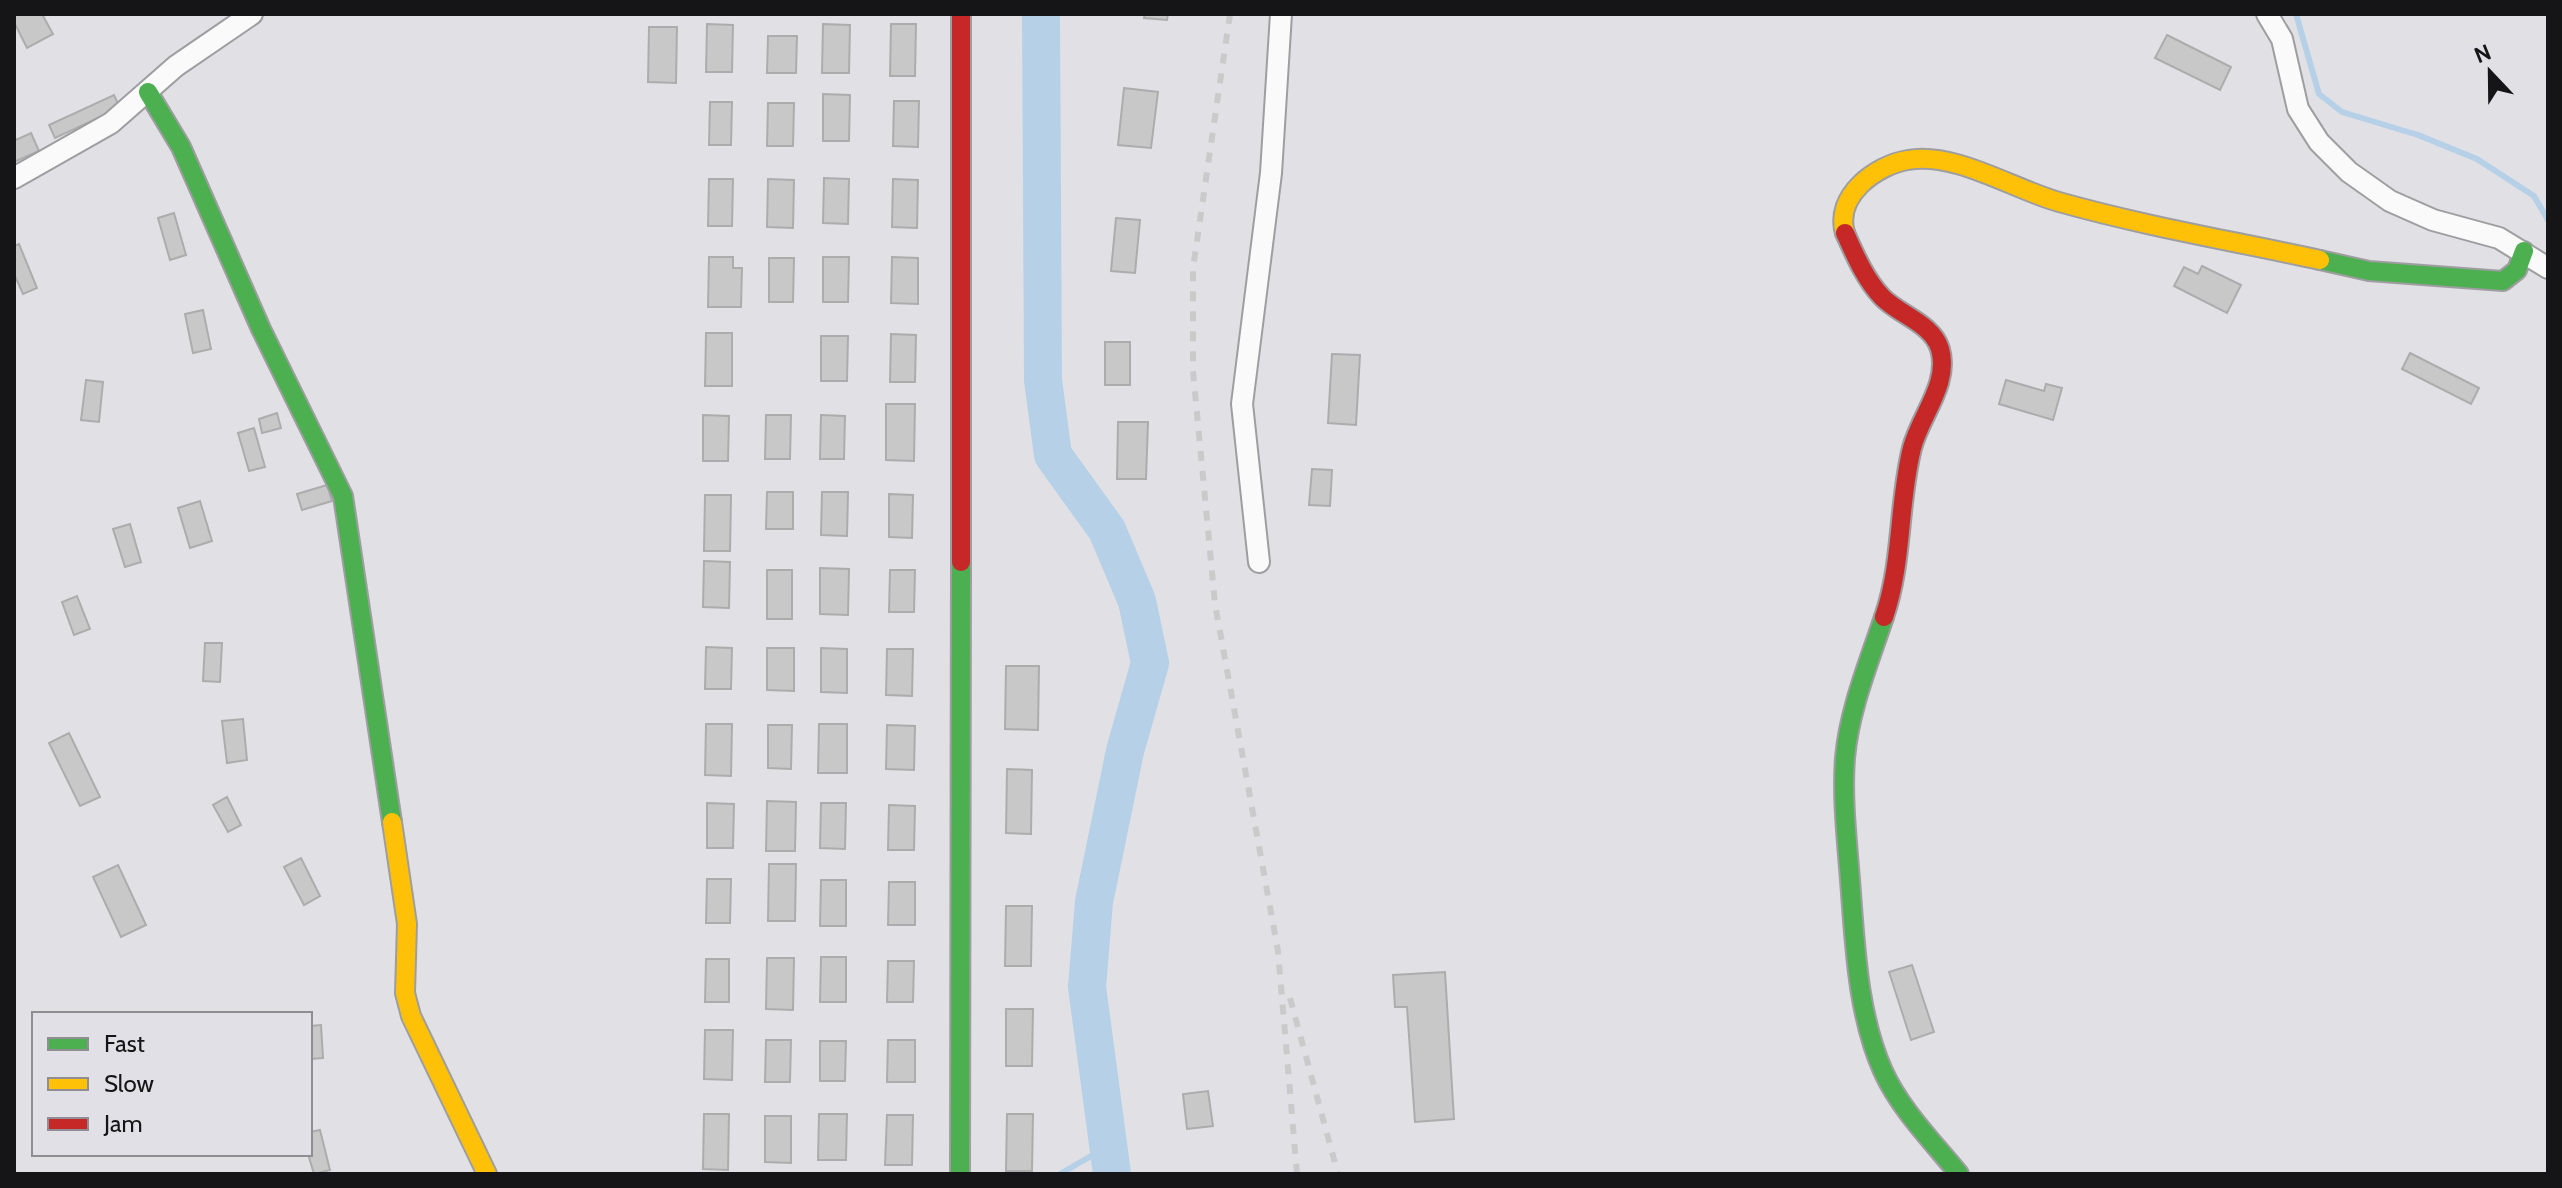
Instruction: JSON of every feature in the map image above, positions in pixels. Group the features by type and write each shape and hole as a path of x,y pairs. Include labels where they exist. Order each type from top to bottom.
{"street":[{"path":"14,178 111,123 176,66 252,14"},
{"path":"960,1174 961,14"},
{"path":"1259,562 1242,404 1271,173 1281,14"},
{"path":"2267,14 2282,39 2298,109 2319,142 2349,172 2390,201 2433,220 2499,238 2548,268"},
{"path":"148,92 181,147 261,329 343,496 407,924 405,993 411,1016 487,1174"},
{"path":"1959,1174 1912,1117 1884,1074 1870,1038 1856,950 1846,826 1845,757 1855,706 1894,588 1912,447 1941,376 1940,350 1932,334 1882,297 1860,266 1843,229 1851,193 1877,170 1910,159 1948,162 2058,202 2369,271 2479,282 2503,281 2517,270 2524,251"}],"building":[{"path":"14,14 42,14 53,34 27,48 14,22"},
{"path":"1145,14 1168,14 1167,20 1144,18"},
{"path":"707,24 733,25 732,72 706,72"},
{"path":"823,24 850,25 849,73 822,73"},
{"path":"891,24 916,24 915,76 890,76"},
{"path":"649,27 677,27 676,83 648,82"},
{"path":"2167,35 2231,67 2220,90 2155,58"},
{"path":"768,36 797,36 796,73 767,73"},
{"path":"1124,88 1158,92 1151,148 1118,145"},
{"path":"823,94 850,95 849,141 823,141"},
{"path":"114,95 120,108 55,138 49,125"},
{"path":"894,101 919,101 918,147 893,146"},
{"path":"710,102 732,102 731,145 709,145"},
{"path":"768,103 794,103 793,146 767,146"},
{"path":"31,133 39,151 14,162 14,135 16,140"},
{"path":"824,178 849,179 848,224 823,223"},
{"path":"709,179 733,179 732,226 708,226"},
{"path":"768,179 794,180 793,228 767,227"},
{"path":"893,179 918,180 917,228 892,227"},
{"path":"174,213 186,255 170,260 158,218"},
{"path":"1116,218 1140,220 1135,273 1111,271"},
{"path":"19,244 37,288 23,294 14,274 14,246"},
{"path":"709,257 733,257 733,268 742,268 741,307 708,307"},
{"path":"823,257 849,257 848,302 823,302"},
{"path":"892,257 918,258 918,304 891,303"},
{"path":"769,258 794,258 793,302 769,302"},
{"path":"2202,266 2241,285 2227,313 2174,286 2184,267 2198,274"},
{"path":"203,310 211,349 193,353 185,314"},
{"path":"706,333 732,333 732,386 705,386"},
{"path":"891,334 916,335 915,382 890,382"},
{"path":"821,336 848,336 847,381 821,381"},
{"path":"1105,342 1130,342 1130,385 1105,385"},
{"path":"2410,353 2479,388 2471,404 2402,369"},
{"path":"1332,354 1360,355 1356,425 1328,423"},
{"path":"86,380 103,382 99,422 81,420"},
{"path":"2006,380 2044,391 2046,384 2062,388 2053,420 1999,404"},
{"path":"886,404 915,404 914,461 886,460"},
{"path":"277,413 281,428 262,433 259,419"},
{"path":"703,415 729,416 728,461 703,461"},
{"path":"766,415 791,415 790,459 765,459"},
{"path":"821,415 845,416 844,459 820,459"},
{"path":"1118,422 1148,422 1146,479 1117,479"},
{"path":"254,428 265,467 249,471 238,433"},
{"path":"1312,469 1332,470 1330,506 1309,505"},
{"path":"327,485 332,501 302,510 297,494"},
{"path":"767,492 793,492 793,529 766,529"},
{"path":"822,492 848,492 847,536 821,535"},
{"path":"889,494 913,495 912,538 889,537"},
{"path":"705,495 731,495 730,551 704,551"},
{"path":"200,501 212,541 190,548 178,508"},
{"path":"130,524 141,562 125,567 113,529"},
{"path":"704,561 730,562 729,608 703,607"},
{"path":"820,568 849,569 848,615 820,614"},
{"path":"767,570 792,570 792,619 767,619"},
{"path":"890,570 915,570 914,612 889,612"},
{"path":"77,596 90,629 74,635 62,602"},
{"path":"205,643 222,643 220,682 203,681"},
{"path":"706,647 732,648 731,689 705,689"},
{"path":"767,648 794,648 794,691 767,690"},
{"path":"821,648 847,649 847,693 821,692"},
{"path":"887,649 913,649 912,696 886,695"},
{"path":"1006,666 1039,666 1038,730 1005,729"},
{"path":"243,719 247,760 227,763 222,721"},
{"path":"706,724 732,724 731,776 705,775"},
{"path":"819,724 847,724 847,773 818,773"},
{"path":"768,725 792,725 791,769 768,768"},
{"path":"887,725 915,726 914,770 886,769"},
{"path":"69,733 100,797 80,806 49,743"},
{"path":"1007,769 1032,770 1031,834 1006,833"},
{"path":"227,797 241,825 228,832 213,805"},
{"path":"767,801 796,802 795,851 766,851"},
{"path":"707,803 734,804 733,848 707,848"},
{"path":"821,803 846,803 845,849 820,848"},
{"path":"889,805 915,806 914,850 888,850"},
{"path":"301,858 320,896 304,905 284,867"},
{"path":"769,864 796,864 795,921 768,921"},
{"path":"118,865 146,925 121,937 93,877"},
{"path":"707,879 731,879 730,923 706,923"},
{"path":"821,880 846,880 846,926 820,926"},
{"path":"889,882 915,882 915,925 888,925"},
{"path":"1006,906 1032,906 1031,966 1005,966"},
{"path":"821,957 846,957 846,1002 820,1002"},
{"path":"767,958 794,958 793,1010 766,1009"},
{"path":"706,959 729,959 729,1002 705,1002"},
{"path":"888,961 914,961 913,1002 887,1002"},
{"path":"1912,965 1934,1032 1911,1040 1889,972"},
{"path":"1445,972 1454,1119 1415,1122 1407,1007 1395,1007 1393,975"},
{"path":"1006,1009 1033,1009 1032,1066 1006,1066"},
{"path":"321,1025 323,1058 312,1059 312,1026"},
{"path":"705,1030 733,1030 732,1080 704,1079"},
{"path":"766,1040 791,1040 790,1082 765,1082"},
{"path":"888,1040 915,1040 915,1082 887,1082"},
{"path":"820,1041 846,1041 845,1081 820,1081"},
{"path":"1208,1091 1213,1126 1187,1129 1183,1094"},
{"path":"704,1114 729,1114 728,1170 703,1169"},
{"path":"819,1114 847,1114 846,1160 818,1160"},
{"path":"1007,1114 1033,1114 1032,1171 1006,1171"},
{"path":"887,1115 913,1115 912,1165 885,1165"},
{"path":"765,1116 791,1116 791,1163 765,1162"},
{"path":"320,1130 330,1170 314,1174 309,1156 312,1156 312,1132"}],"waterway":[{"path":"1041,14 1043,380 1053,455 1107,530 1137,601 1150,663 1125,751 1094,902 1087,987 1112,1174"},
{"path":"2296,14 2319,94 2342,112 2418,135 2477,159 2534,196 2548,220"},
{"path":"1060,1174 1110,1145"}],"railway":[{"path":"1230,14 1193,268 1193,371 1215,604 1278,951 1297,1174"},
{"path":"1290,998 1338,1174"}],"traffic: fast":[{"path":"148,92 181,147 261,329 343,496 392,822"},
{"path":"2320,260 2369,271 2503,281 2517,270 2524,251"},
{"path":"960,1174 961,562"},
{"path":"1884,617 1855,704 1845,758 1845,819 1862,1002 1874,1049 1890,1085 1959,1174"}],"traffic: slow":[{"path":"1845,233 1843,219 1846,207 1860,184 1896,163 1926,159 1964,166 2091,211 2320,260"},
{"path":"392,822 407,924 405,993 411,1016 487,1174"}],"traffic: jam":[{"path":"961,14 961,562"},
{"path":"1845,233 1876,290 1930,332 1940,349 1942,362 1938,387 1912,448 1904,490 1898,554 1884,617"}]}
